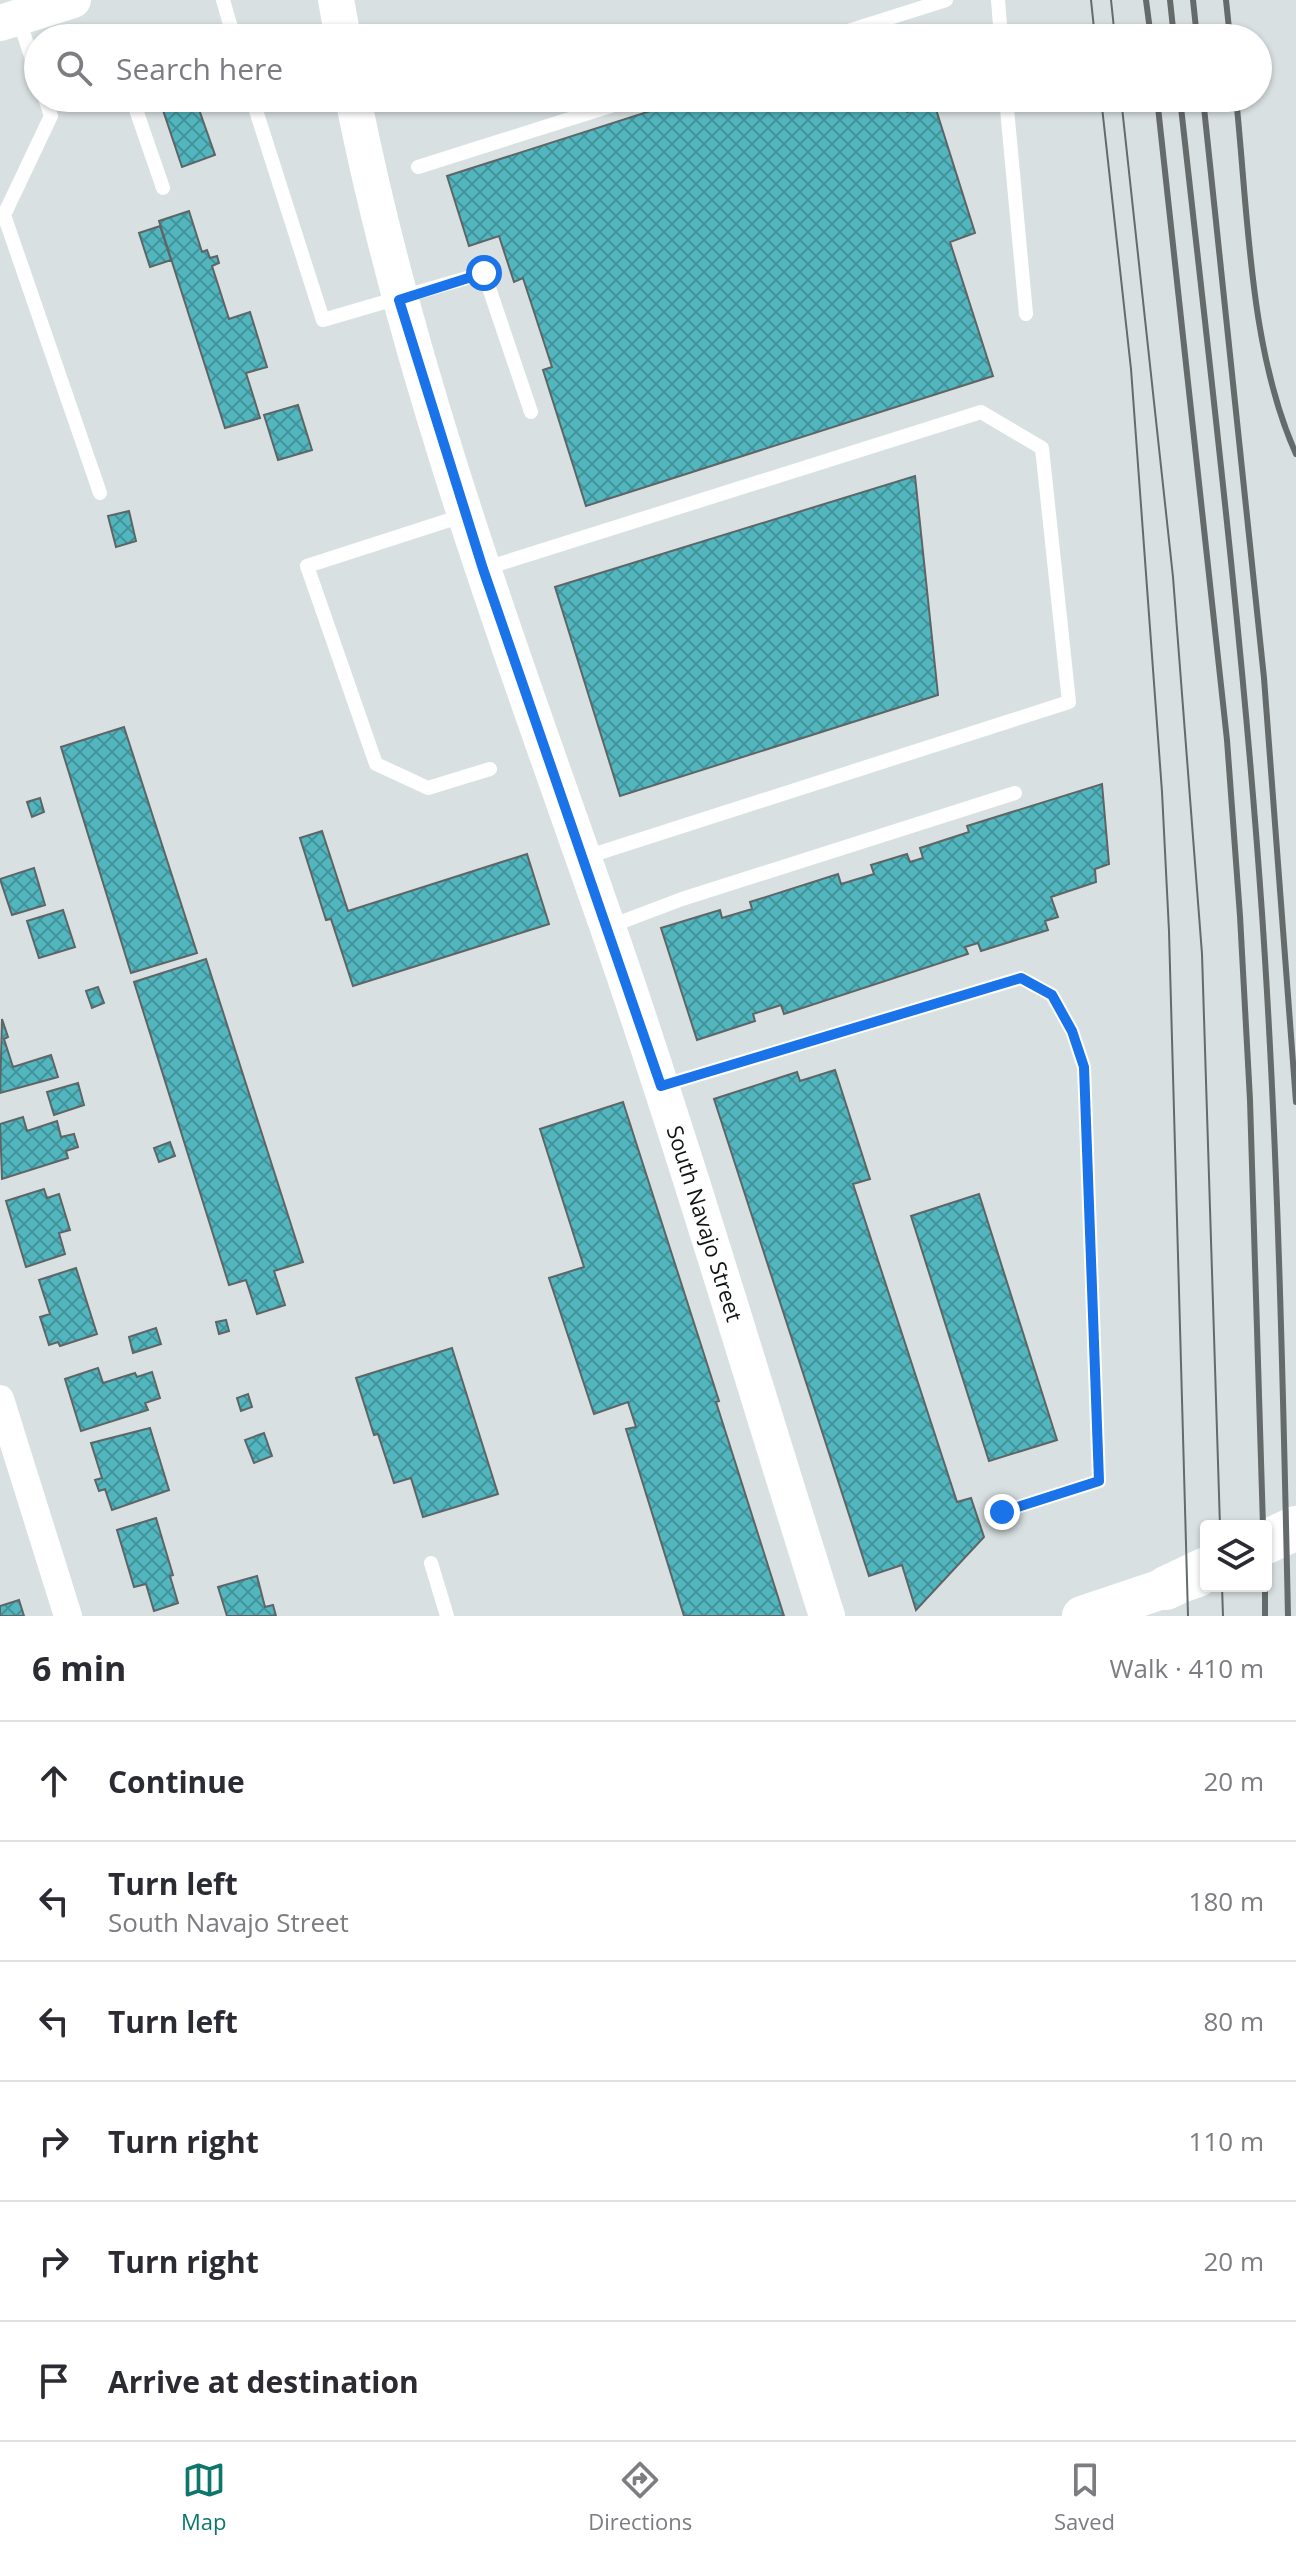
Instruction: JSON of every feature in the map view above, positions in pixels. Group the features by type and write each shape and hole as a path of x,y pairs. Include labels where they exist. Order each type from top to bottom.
{"highway":[{"path":"1272,1539 1296,1528"}],"main road":[{"path":"1272,1553 1296,1546"},
{"path":"1082,1616 1193,1577"}],"street":[{"path":"9,20 73,0"},
{"path":"336,0 340,24"},
{"name":"South Navajo Street","path":"356,112 399,300 465,514 661,1086 827,1616"},
{"path":"0,1399 68,1616"}],"lane":[{"path":"223,0 230,24"},
{"path":"870,24 946,0"},
{"path":"998,0 1000,24"},
{"path":"9,20 24,49"},
{"path":"50,112 51,116 4,215 100,493"},
{"path":"137,112 163,188"},
{"path":"256,112 323,320 484,273 531,412"},
{"path":"418,167 592,112"},
{"path":"1007,112 1026,314"},
{"path":"483,569 981,412 1042,448 1069,702 583,858"},
{"path":"465,514 307,566 376,764 428,788 490,769"},
{"path":"607,927 682,899 1015,793"},
{"path":"661,1086 1021,978 1052,995 1072,1031 1084,1067 1099,1481 1002,1512"},
{"path":"431,1563 447,1616"}],"building":[{"path":"164,112 200,112 215,155 182,167"},
{"path":"647,112 937,112 975,233 950,242 993,376 586,506 543,370 552,367 523,278 514,282 499,236 469,246 447,176"},
{"path":"189,211 202,252 207,250 210,258 217,256 219,263 212,266 229,319 250,312 267,367 246,373 260,418 225,428 159,221"},
{"path":"160,226 171,260 150,267 139,233"},
{"path":"298,405 312,450 278,460 264,415"},
{"path":"915,476 938,695 620,796 555,587"},
{"path":"129,511 136,541 116,547 108,516"},
{"path":"124,727 197,953 131,973 61,747"},
{"path":"1102,784 1109,864 1095,869 1096,882 1051,897 1058,917 1045,921 1048,930 981,951 978,943 965,947 968,954 784,1014 781,1005 753,1014 755,1021 697,1040 661,928 720,910 722,918 752,909 750,902 838,874 841,884 874,874 871,865 907,854 910,862 923,858 920,848 969,832 967,826"},
{"path":"40,798 44,812 32,817 27,802"},
{"path":"322,831 348,911 527,854 549,924 353,986 331,919 326,920 300,838"},
{"path":"34,868 45,905 12,915 0,879"},
{"path":"63,910 75,947 39,958 27,921"},
{"path":"206,959 303,1262 274,1271 285,1305 257,1314 246,1280 229,1285 134,982"},
{"path":"98,987 104,1003 92,1008 86,991"},
{"path":"2,1019 8,1037 4,1039 13,1067 51,1055 58,1077 0,1093"},
{"path":"835,1070 870,1179 853,1184 957,1502 971,1498 984,1537 916,1610 902,1565 869,1576 714,1099 797,1072 800,1081"},
{"path":"78,1083 84,1105 54,1115 47,1092"},
{"path":"623,1102 784,1616 684,1616 626,1429 636,1427 628,1402 594,1414 549,1278 584,1267 540,1129"},
{"path":"23,1117 27,1131 57,1121 61,1137 74,1134 78,1147 66,1151 68,1158 2,1179 0,1124"},
{"path":"170,1142 175,1156 159,1162 154,1148"},
{"path":"44,1189 47,1198 59,1194 70,1230 59,1233 65,1254 26,1267 6,1201"},
{"path":"979,1194 1057,1440 989,1461 911,1216"},
{"path":"76,1268 97,1334 60,1346 58,1342 49,1345 40,1317 50,1314 39,1280"},
{"path":"226,1320 229,1331 219,1334 216,1322"},
{"path":"156,1328 161,1344 133,1353 129,1337"},
{"path":"452,1348 498,1494 423,1517 411,1478 394,1483 378,1434 374,1435 356,1378"},
{"path":"98,1368 103,1383 135,1373 137,1377 152,1372 160,1398 145,1403 148,1410 81,1431 65,1379"},
{"path":"248,1394 252,1407 241,1411 237,1398"},
{"path":"150,1428 169,1490 112,1510 105,1489 99,1491 95,1480 102,1478 91,1443"},
{"path":"264,1433 272,1456 254,1463 245,1440"},
{"path":"156,1518 178,1603 154,1611 146,1584 134,1587 117,1530"},
{"path":"257,1576 265,1607 273,1605 276,1616 227,1616 218,1587"},
{"path":"19,1600 24,1616 0,1616 0,1606"}],"tram line":[{"path":"1091,0 1094,24"},
{"path":"1111,0 1114,24"},
{"path":"1103,112 1131,369 1162,792 1169,931 1188,1616"},
{"path":"1123,112 1173,577 1202,954 1220,1520"},
{"path":"1222,1592 1223,1616"}],"railway":[{"path":"1146,0 1149,24"},
{"path":"1170,0 1173,24"},
{"path":"1193,0 1196,24"},
{"path":"1226,0 1229,24"},
{"path":"1159,112 1227,740 1250,1100 1263,1520"},
{"path":"1182,112 1236,607 1262,913 1276,1177 1288,1616"},
{"path":"1204,112 1264,678 1296,1102"},
{"path":"1237,112 1260,325 1268,370 1296,454"},
{"path":"1265,1592 1265,1616"}],"route":[{"path":"484,273 399,300 517,672 661,1086 1021,978 1052,995 1072,1031 1084,1067 1099,1481 1002,1512"}]}
